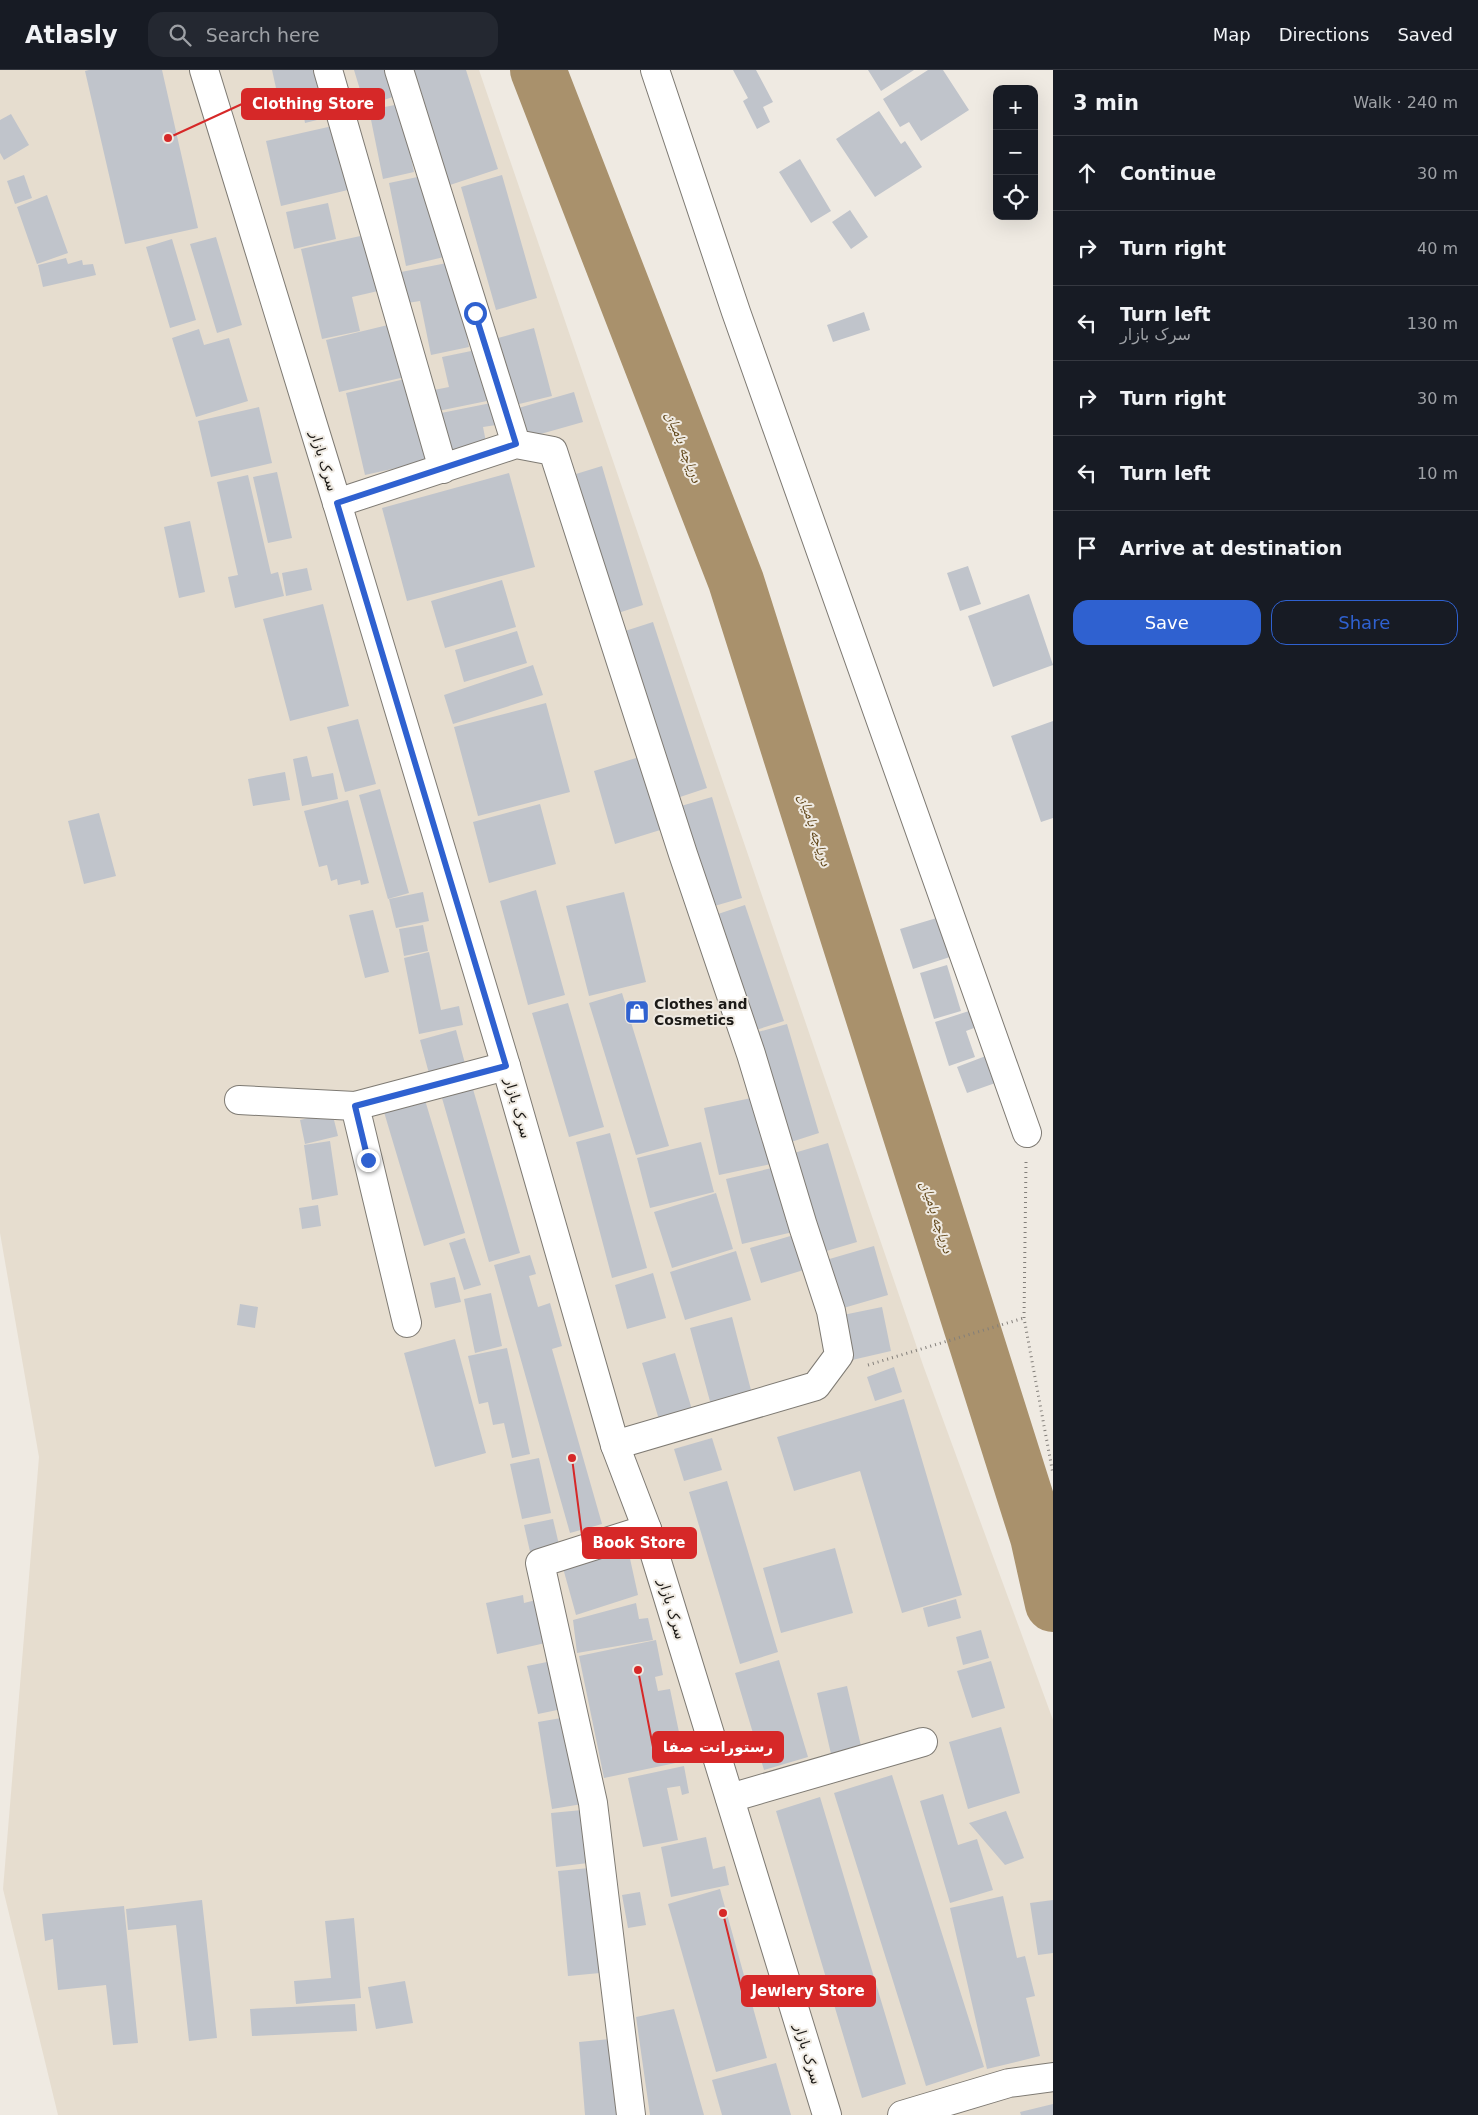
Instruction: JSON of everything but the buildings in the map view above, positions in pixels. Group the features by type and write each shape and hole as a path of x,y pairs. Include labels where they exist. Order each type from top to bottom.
{"street":[{"name":"سرک بازار","path":"204,70 337,503 506,1066 616,1445 647,1529 827,2115"},
{"path":"328,70 443,468"},
{"path":"399,70 516,444"},
{"path":"655,70 736,312 1027,1133"},
{"path":"337,503 516,444 553,452 683,854 751,1054 831,1311 839,1355 816,1386 616,1445"},
{"path":"239,1100 355,1106 506,1066"},
{"path":"355,1106 407,1323"},
{"path":"631,2115 593,1802 540,1564 647,1529"},
{"path":"730,1798 923,1742"},
{"path":"902,2115 1009,2083 1053,2076"}],"path":[{"path":"1027,1133 1024,1318 1053,1474"},
{"path":"839,1355 858,1368 1024,1318"}],"shaded area":[{"path":"0,70 479,70 923,1365 1053,1720 1053,2115 58,2115 3,1889 39,1457 0,1233"}],"waterway":[{"name":"دریاچه بامیان","path":"538,70 736,581 1038,1537 1053,1604"}],"place":[{"name":"Clothing Store","path":"168,138"},
{"name":"Clothes and Cosmetics","path":"637,1012"},
{"name":"Book Store","path":"572,1458"},
{"name":"رستورانت صفا","path":"638,1670"},
{"name":"Jewlery Store","path":"723,1913"}],"route":[{"path":"368,1160 355,1106 506,1066 337,503 516,444 475,313"}]}
